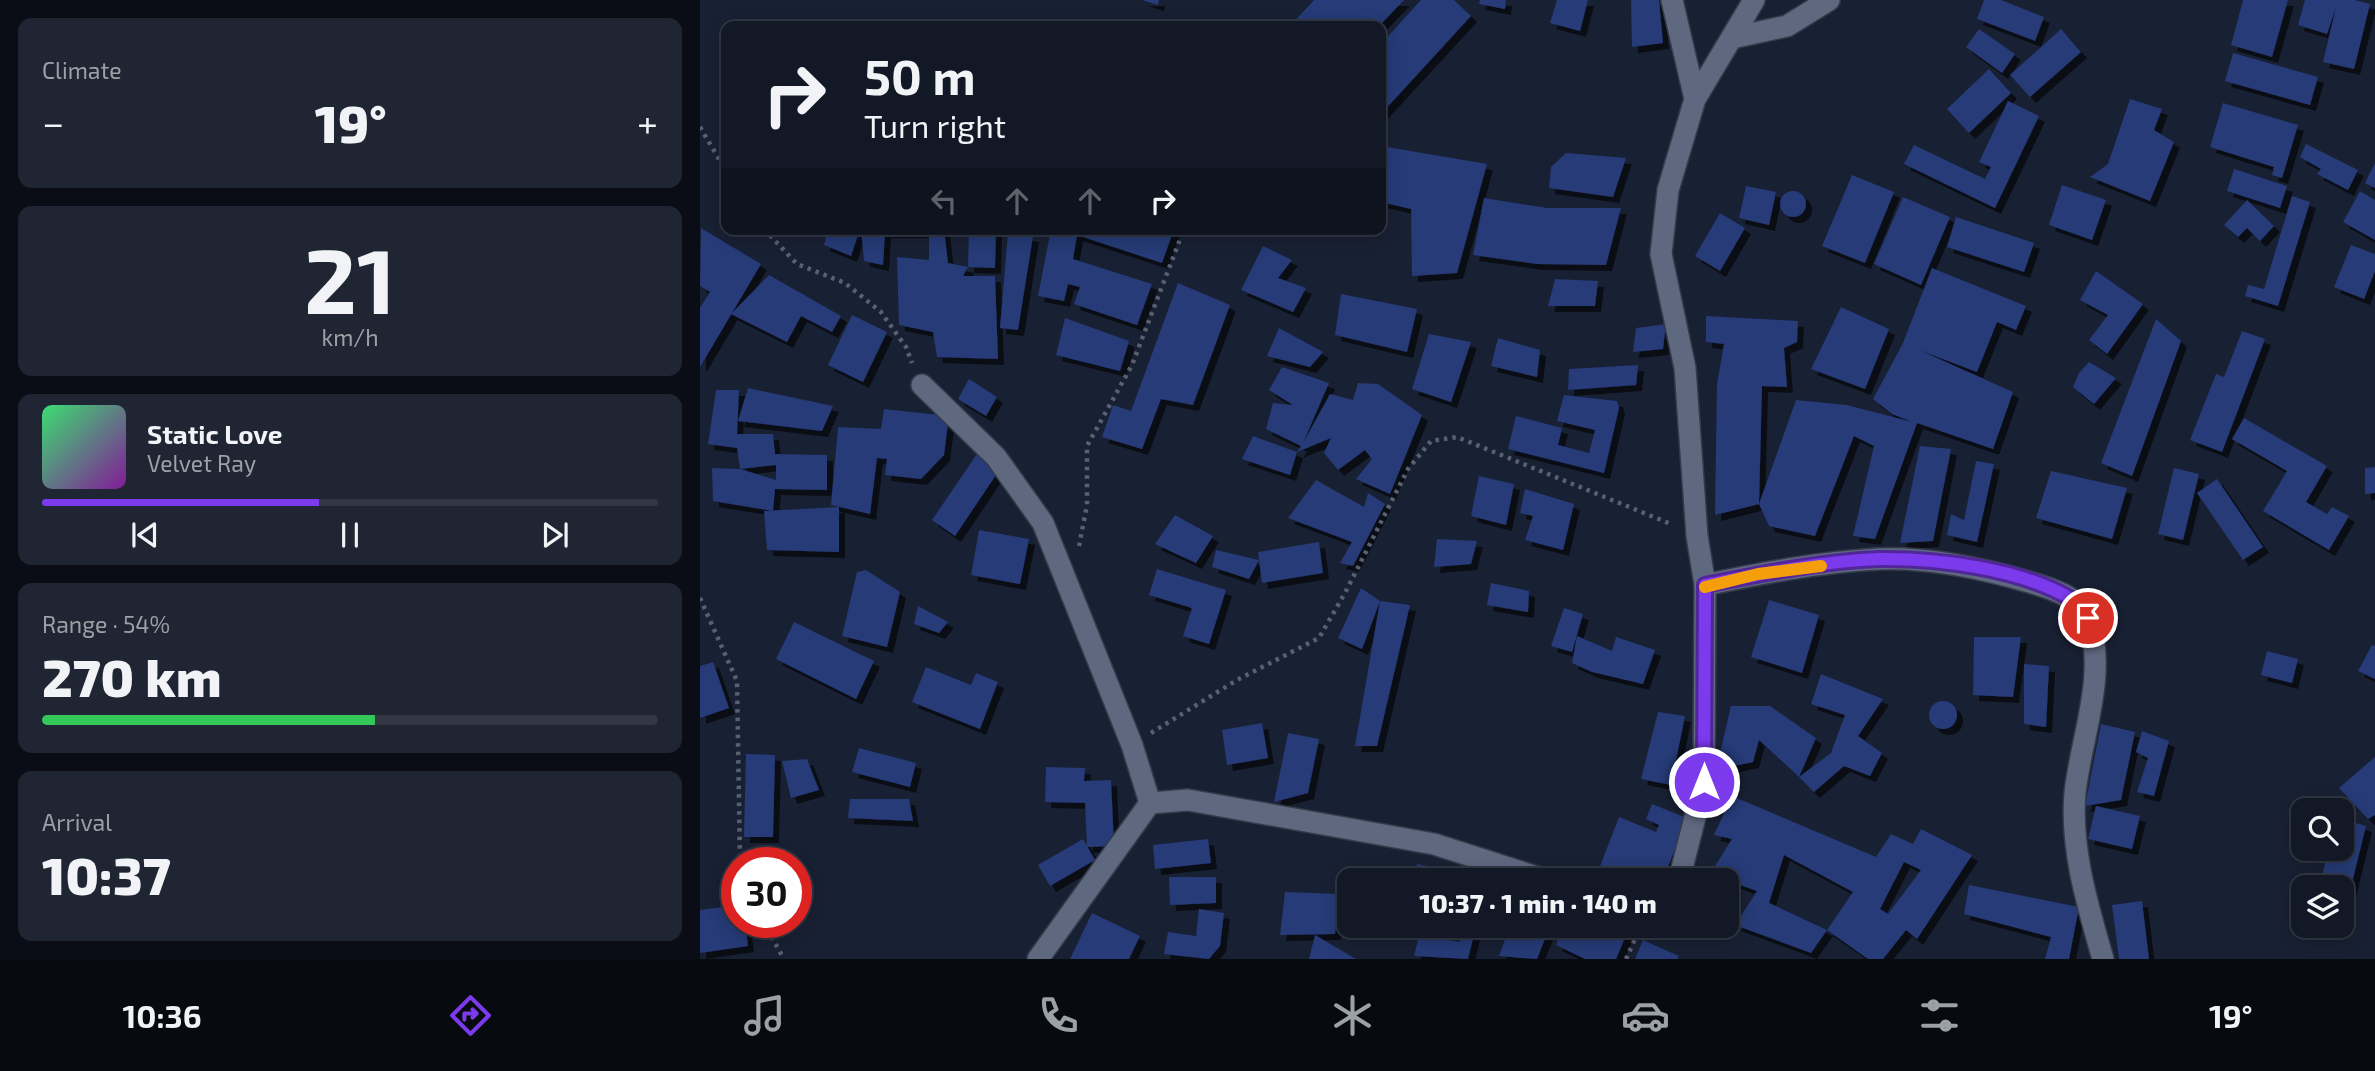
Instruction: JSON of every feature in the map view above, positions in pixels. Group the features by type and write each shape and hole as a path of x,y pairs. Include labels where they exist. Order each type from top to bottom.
{"street":[{"path":"1672,0 1695,99"},
{"path":"1682,868 1704,782 1705,585 1698,536 1685,368 1661,254 1668,190 1695,99 1754,0"},
{"path":"1732,38 1787,26 1829,0"},
{"path":"922,385 996,457 1043,523 1071,587 1087,637 1132,745 1150,803"},
{"path":"1705,585 1758,574 1879,559 1982,568 2049,587 2074,600 2088,618 2094,654 2091,713 2075,792 2074,827 2085,891 2102,959"},
{"path":"1038,959 1150,803 1188,800 1434,844 1509,868"}],"path":[{"path":"700,128 721,163"},
{"path":"770,235 797,264 845,283 881,312 906,347 922,385"},
{"path":"1071,587 1087,505 1087,446 1132,365 1182,235"},
{"path":"1132,745 1237,680 1319,638 1408,469 1431,441 1457,437 1698,536"},
{"path":"700,597 737,681 740,847"},
{"path":"772,938 784,959"},
{"path":"1626,959 1636,938"}],"building":[{"path":"1142,0 1159,0 1158,5"},
{"path":"1314,0 1404,0 1384,21 1295,21"},
{"path":"1421,0 1454,0 1471,16 1386,109 1386,38"},
{"path":"1480,0 1506,0 1505,9 1479,4"},
{"path":"1557,0 1588,0 1580,31 1550,23"},
{"path":"1631,0 1659,0 1663,43 1632,47"},
{"path":"1984,0 2001,0 2044,17 2035,41 1977,19"},
{"path":"2243,0 2288,0 2272,57 2231,45"},
{"path":"2305,0 2355,0 2370,4 2354,69 2323,62 2336,7 2327,34 2298,25"},
{"path":"1979,29 2015,54 2002,73 1966,47"},
{"path":"2061,29 2081,52 2030,97 2010,75"},
{"path":"2233,53 2318,77 2310,105 2225,81"},
{"path":"1989,69 2011,93 1969,133 1947,109"},
{"path":"2130,99 2162,109 2154,130 2174,142 2150,201 2090,177 2108,164"},
{"path":"2008,101 2039,116 1995,208 1904,164 1914,145 1985,179 1991,167 1979,162"},
{"path":"2223,103 2298,125 2282,178 2272,175 2274,167 2210,147"},
{"path":"2306,144 2358,170 2348,190 2317,174 2321,169 2300,157"},
{"path":"1386,147 1487,164 1457,273 1412,276 1411,209 1386,203"},
{"path":"1566,153 1626,158 1613,197 1549,188 1551,167"},
{"path":"2375,163 2375,188 2365,183"},
{"path":"2234,169 2287,186 2280,208 2227,191"},
{"path":"1852,175 1894,192 1865,263 1822,246"},
{"path":"2062,185 2106,200 2092,240 2049,225"},
{"path":"1746,186 1776,192 1769,225 1739,218"},
{"path":"1793,191 1802,195 1806,204 1802,213 1793,217 1784,213 1780,204 1784,195"},
{"path":"2360,191 2375,200 2375,240 2343,222"},
{"path":"2292,196 2310,202 2278,306 2245,296 2248,285 2264,289"},
{"path":"1903,197 1950,217 1921,285 1874,264"},
{"path":"1484,198 1547,208 1621,208 1606,265 1537,264 1473,255"},
{"path":"2247,200 2274,226 2260,241 2247,228 2238,237 2224,225"},
{"path":"1720,213 1745,228 1720,271 1695,256"},
{"path":"1956,217 2034,243 2024,272 1947,247"},
{"path":"701,228 761,264 700,367 700,308 710,292 700,286"},
{"path":"826,235 858,235 851,256 824,245"},
{"path":"862,235 885,235 883,265 864,261"},
{"path":"929,235 945,235 948,263 968,267 963,276 995,276 998,359 937,357 933,332 899,325 897,257 929,260"},
{"path":"969,235 996,235 995,268 968,267"},
{"path":"1008,235 1033,236 1018,330 1000,328"},
{"path":"1050,235 1077,235 1073,259 1152,284 1137,325 1074,304 1080,287 1068,284 1064,301 1038,296"},
{"path":"1077,235 1172,235 1162,263"},
{"path":"2351,245 2375,254 2375,271 2364,299 2334,287"},
{"path":"1263,246 1292,260 1278,278 1306,288 1293,312 1241,290"},
{"path":"1932,268 2026,306 2016,330 1997,322 1977,372 1919,350 2013,392 1993,449 1917,423 1875,539 1853,536 1874,446 1854,436 1815,536 1769,526 1759,504 1796,400 1847,405 1912,422 1892,414 1873,399 1903,343"},
{"path":"2096,271 2143,304 2107,354 2089,340 2108,315 2080,300"},
{"path":"769,275 841,316 832,332 801,316 787,342 731,314"},
{"path":"1555,279 1598,281 1595,306 1548,306"},
{"path":"1178,283 1230,305 1193,405 1161,399 1142,449 1102,437 1113,405 1131,411"},
{"path":"1341,294 1417,309 1407,352 1335,335"},
{"path":"1841,307 1889,329 1865,389 1811,369"},
{"path":"852,315 887,332 863,382 828,365"},
{"path":"1706,316 1798,321 1797,342 1784,348 1787,387 1762,386 1759,504 1715,515 1717,384 1724,344 1706,342"},
{"path":"1065,318 1129,341 1120,371 1056,355"},
{"path":"2156,319 2181,341 2132,476 2101,463"},
{"path":"1666,324 1663,349 1633,352 1636,328"},
{"path":"1279,328 1323,352 1310,367 1267,356"},
{"path":"2242,331 2265,339 2222,452 2190,440 2216,374 2224,377"},
{"path":"1429,334 1471,342 1451,402 1412,389"},
{"path":"1498,338 1540,350 1537,377 1491,366"},
{"path":"2089,362 2116,378 2094,404 2073,387 2079,373"},
{"path":"1638,365 1636,385 1568,390 1569,369"},
{"path":"1282,367 1329,383 1303,443 1330,394 1353,400 1358,383 1378,384 1422,415 1390,494 1356,479 1372,459 1365,450 1338,470 1324,453 1331,438 1297,452 1301,446 1266,429 1273,403 1293,405 1269,390"},
{"path":"969,379 997,397 986,416 958,399"},
{"path":"748,388 833,406 822,431 738,421"},
{"path":"716,390 739,390 737,434 773,434 775,454 827,455 827,490 775,489 773,511 713,501 712,468 740,469 737,448 708,444","holes":["776,465 776,480 740,469"]},
{"path":"1564,395 1617,401 1619,408 1604,473 1508,449 1516,416 1562,428 1558,445 1589,453 1595,430 1557,421"},
{"path":"884,409 949,416 944,455 921,479 885,475 887,459 877,458 870,514 831,505 838,427 881,429"},
{"path":"2244,418 2327,466 2306,502 2327,514 2332,507 2349,516 2329,550 2263,511 2287,471 2232,439"},
{"path":"1253,436 1297,452 1290,475 1242,459"},
{"path":"1920,446 1951,449 1933,541 1900,543"},
{"path":"977,454 1000,469 955,536 932,520"},
{"path":"1976,461 1994,464 1977,542 1947,535 1951,514 1964,520"},
{"path":"2375,467 2375,493 2365,494 2365,468"},
{"path":"2174,468 2199,474 2183,540 2158,534"},
{"path":"2051,471 2127,488 2112,539 2036,518"},
{"path":"1479,476 1514,484 1506,525 1471,516"},
{"path":"2217,479 2263,547 2243,560 2197,493"},
{"path":"1316,480 1364,507 1368,493 1385,504 1353,566 1340,563 1352,542 1288,518"},
{"path":"1525,489 1574,504 1563,550 1525,540 1533,516 1520,513"},
{"path":"839,507 839,552 767,550 764,511"},
{"path":"1175,515 1213,536 1196,563 1155,544"},
{"path":"979,530 1029,539 1020,584 971,575"},
{"path":"1437,539 1477,541 1471,564 1434,567"},
{"path":"1319,542 1323,573 1262,583 1258,552"},
{"path":"1216,550 1259,560 1249,579 1212,567"},
{"path":"1157,569 1226,590 1209,644 1183,636 1192,608 1149,595"},
{"path":"866,570 900,592 887,647 842,636 857,572"},
{"path":"1491,583 1529,591 1528,612 1487,605"},
{"path":"1361,588 1380,601 1362,649 1338,638"},
{"path":"1769,600 1819,615 1802,673 1751,657"},
{"path":"1380,601 1410,605 1377,746 1355,746"},
{"path":"918,606 948,622 939,633 914,624"},
{"path":"1564,608 1583,614 1572,652 1551,646"},
{"path":"794,622 874,661 856,699 776,659"},
{"path":"1577,636 1612,651 1616,637 1655,650 1643,684 1592,672 1572,663"},
{"path":"1974,637 2021,637 2013,697 1973,695"},
{"path":"2372,645 2375,646 2375,679 2358,671"},
{"path":"2267,651 2298,659 2292,683 2261,675"},
{"path":"713,662 729,708 700,718 700,666"},
{"path":"2024,664 2049,666 2046,727 2024,724"},
{"path":"926,667 971,685 976,673 998,682 980,729 912,702"},
{"path":"1821,674 1883,699 1858,736 1882,753 1870,776 1844,766 1814,792 1799,777 1831,753 1845,715 1811,704"},
{"path":"1943,701 1953,705 1957,715 1953,725 1943,729 1933,725 1929,715 1933,705"},
{"path":"1731,706 1770,706 1816,738 1799,777 1759,740 1753,762 1716,770"},
{"path":"1658,712 1685,716 1671,785 1641,779"},
{"path":"1262,723 1268,758 1227,765 1222,730"},
{"path":"2101,724 2135,732 2121,800 2085,806"},
{"path":"2142,731 2169,741 2154,796 2137,792 2148,758 2136,752"},
{"path":"1288,733 1319,739 1308,793 1274,802"},
{"path":"859,748 916,763 910,787 852,772"},
{"path":"746,754 775,755 773,837 744,837"},
{"path":"2375,757 2375,815 2368,819 2354,804 2354,798 2348,798 2339,788"},
{"path":"807,759 819,790 791,798 782,761"},
{"path":"1046,767 1085,768 1084,781 1111,780 1114,846 1087,847 1085,803 1045,802"},
{"path":"1732,796 1876,857 1891,834 1913,844 1921,829 1972,855 1917,939 1906,930 1883,959 1868,959 1827,930 1811,953 1739,926 1739,919 1757,891 1739,884 1739,868 1714,868 1732,839 1714,835","holes":["1784,855 1853,892 1827,930 1769,903","1904,862 1921,870 1888,914 1880,909"]},
{"path":"850,799 909,799 913,821 848,818"},
{"path":"1652,804 1687,818 1668,868 1599,868 1619,817 1656,832 1659,825 1646,819"},
{"path":"2096,806 2140,816 2132,849 2088,839"},
{"path":"2354,822 2366,826 2354,875 2323,875 2325,861 2354,861"},
{"path":"1083,839 1095,860 1050,886 1038,865"},
{"path":"1208,839 1211,863 1155,869 1153,845"},
{"path":"1417,864 1438,868 1416,868"},
{"path":"1169,877 1216,877 1216,903 1170,905"},
{"path":"1969,885 2079,907 2069,959 2045,959 2051,937 1964,914"},
{"path":"1285,892 1337,894 1335,934 1280,935"},
{"path":"2142,901 2149,959 2119,959 2112,905"},
{"path":"721,907 721,938 747,938 748,946 700,953 700,910"},
{"path":"1199,909 1224,913 1220,946 1209,959 1164,954 1168,932 1196,936"},
{"path":"1092,913 1140,936 1129,959 1070,959"},
{"path":"1315,935 1356,959 1309,959"},
{"path":"1418,938 1460,942 1460,938 1473,938 1468,959 1414,956"},
{"path":"1506,938 1545,938 1537,959 1499,956"},
{"path":"1559,938 1625,938 1616,959 1585,959 1556,945"},
{"path":"1643,940 1679,956 1677,959 1635,959"}],"slow traffic":[{"path":"1705,587 1758,574 1821,566"}],"route":[{"path":"1704,782 1705,585 1758,574 1879,559 1938,563 1982,568 2049,587 2074,600 2088,618"}]}
